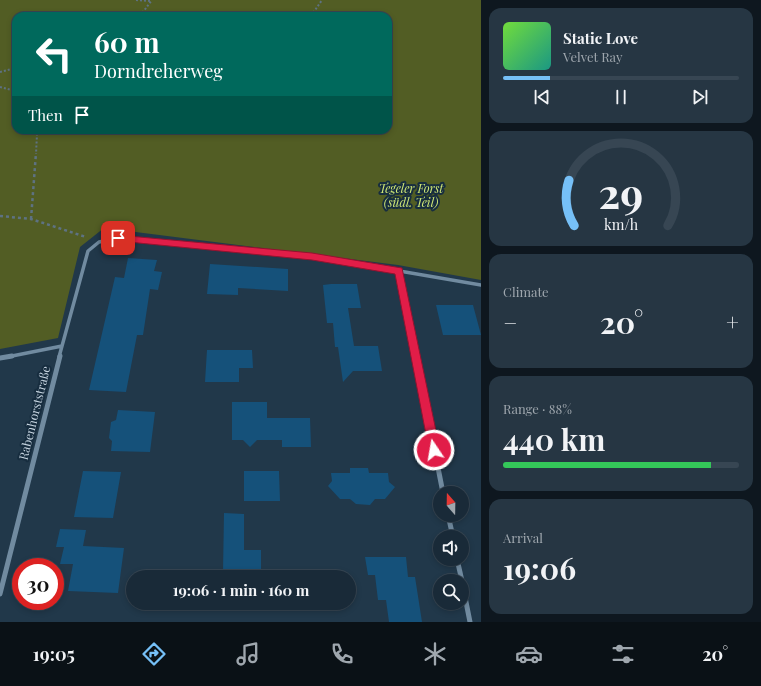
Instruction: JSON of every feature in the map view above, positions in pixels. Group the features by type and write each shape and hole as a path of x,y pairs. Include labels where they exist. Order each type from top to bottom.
{"street":[{"path":"99,242 118,238 220,246 312,256 481,285"},
{"name":"Rabenhorststraße","path":"0,594 62,346 88,251 99,242"},
{"path":"399,271 442,486"},
{"path":"0,358 62,346"},
{"path":"468,610 470,622"}],"path":[{"path":"136,0 151,1"},
{"path":"314,12 322,0"},
{"path":"143,12 151,1"},
{"path":"0,72 12,69"},
{"path":"0,87 12,90"},
{"path":"31,220 37,134"},
{"path":"0,216 31,220 99,242"}],"green space":[{"name":"Tegeler Forst (südl. Teil)","path":"0,0 481,0 481,280 398,265 104,228 80,247 58,338 0,349"}],"building":[{"path":"128,258 157,260 154,271 162,272 158,290 150,289 143,335 137,335 126,392 89,390 115,277 124,278"},
{"path":"210,264 288,269 288,291 238,288 238,295 207,294"},
{"path":"357,284 361,308 348,308 354,346 378,346 382,371 353,371 343,382 338,347 335,347 333,323 327,323 323,285"},
{"path":"436,305 473,305 481,335 443,335"},
{"path":"207,350 252,350 253,368 239,368 239,382 205,382"},
{"path":"232,402 267,402 267,418 310,418 311,447 282,447 282,440 257,440 250,447 243,440 232,440"},
{"path":"118,410 155,412 150,452 111,451 112,441 109,438 111,422 116,420"},
{"path":"350,468 368,468 369,473 388,473 389,482 395,487 385,499 375,499 370,505 356,504 350,499 340,499 328,486 332,481 331,473 350,473"},
{"path":"83,471 121,472 113,518 74,517"},
{"path":"244,471 279,471 280,501 244,501"},
{"path":"224,513 244,514 244,550 261,550 261,570 223,570"},
{"path":"60,529 86,530 83,546 124,548 118,593 68,591 73,564 64,564 64,558 61,558 64,547 56,547"},
{"path":"365,557 406,557 408,577 415,577 422,622 389,622 386,600 378,600 375,575 368,575"}],"route":[{"path":"118,238 220,246 312,256 399,271 434,450"}]}
